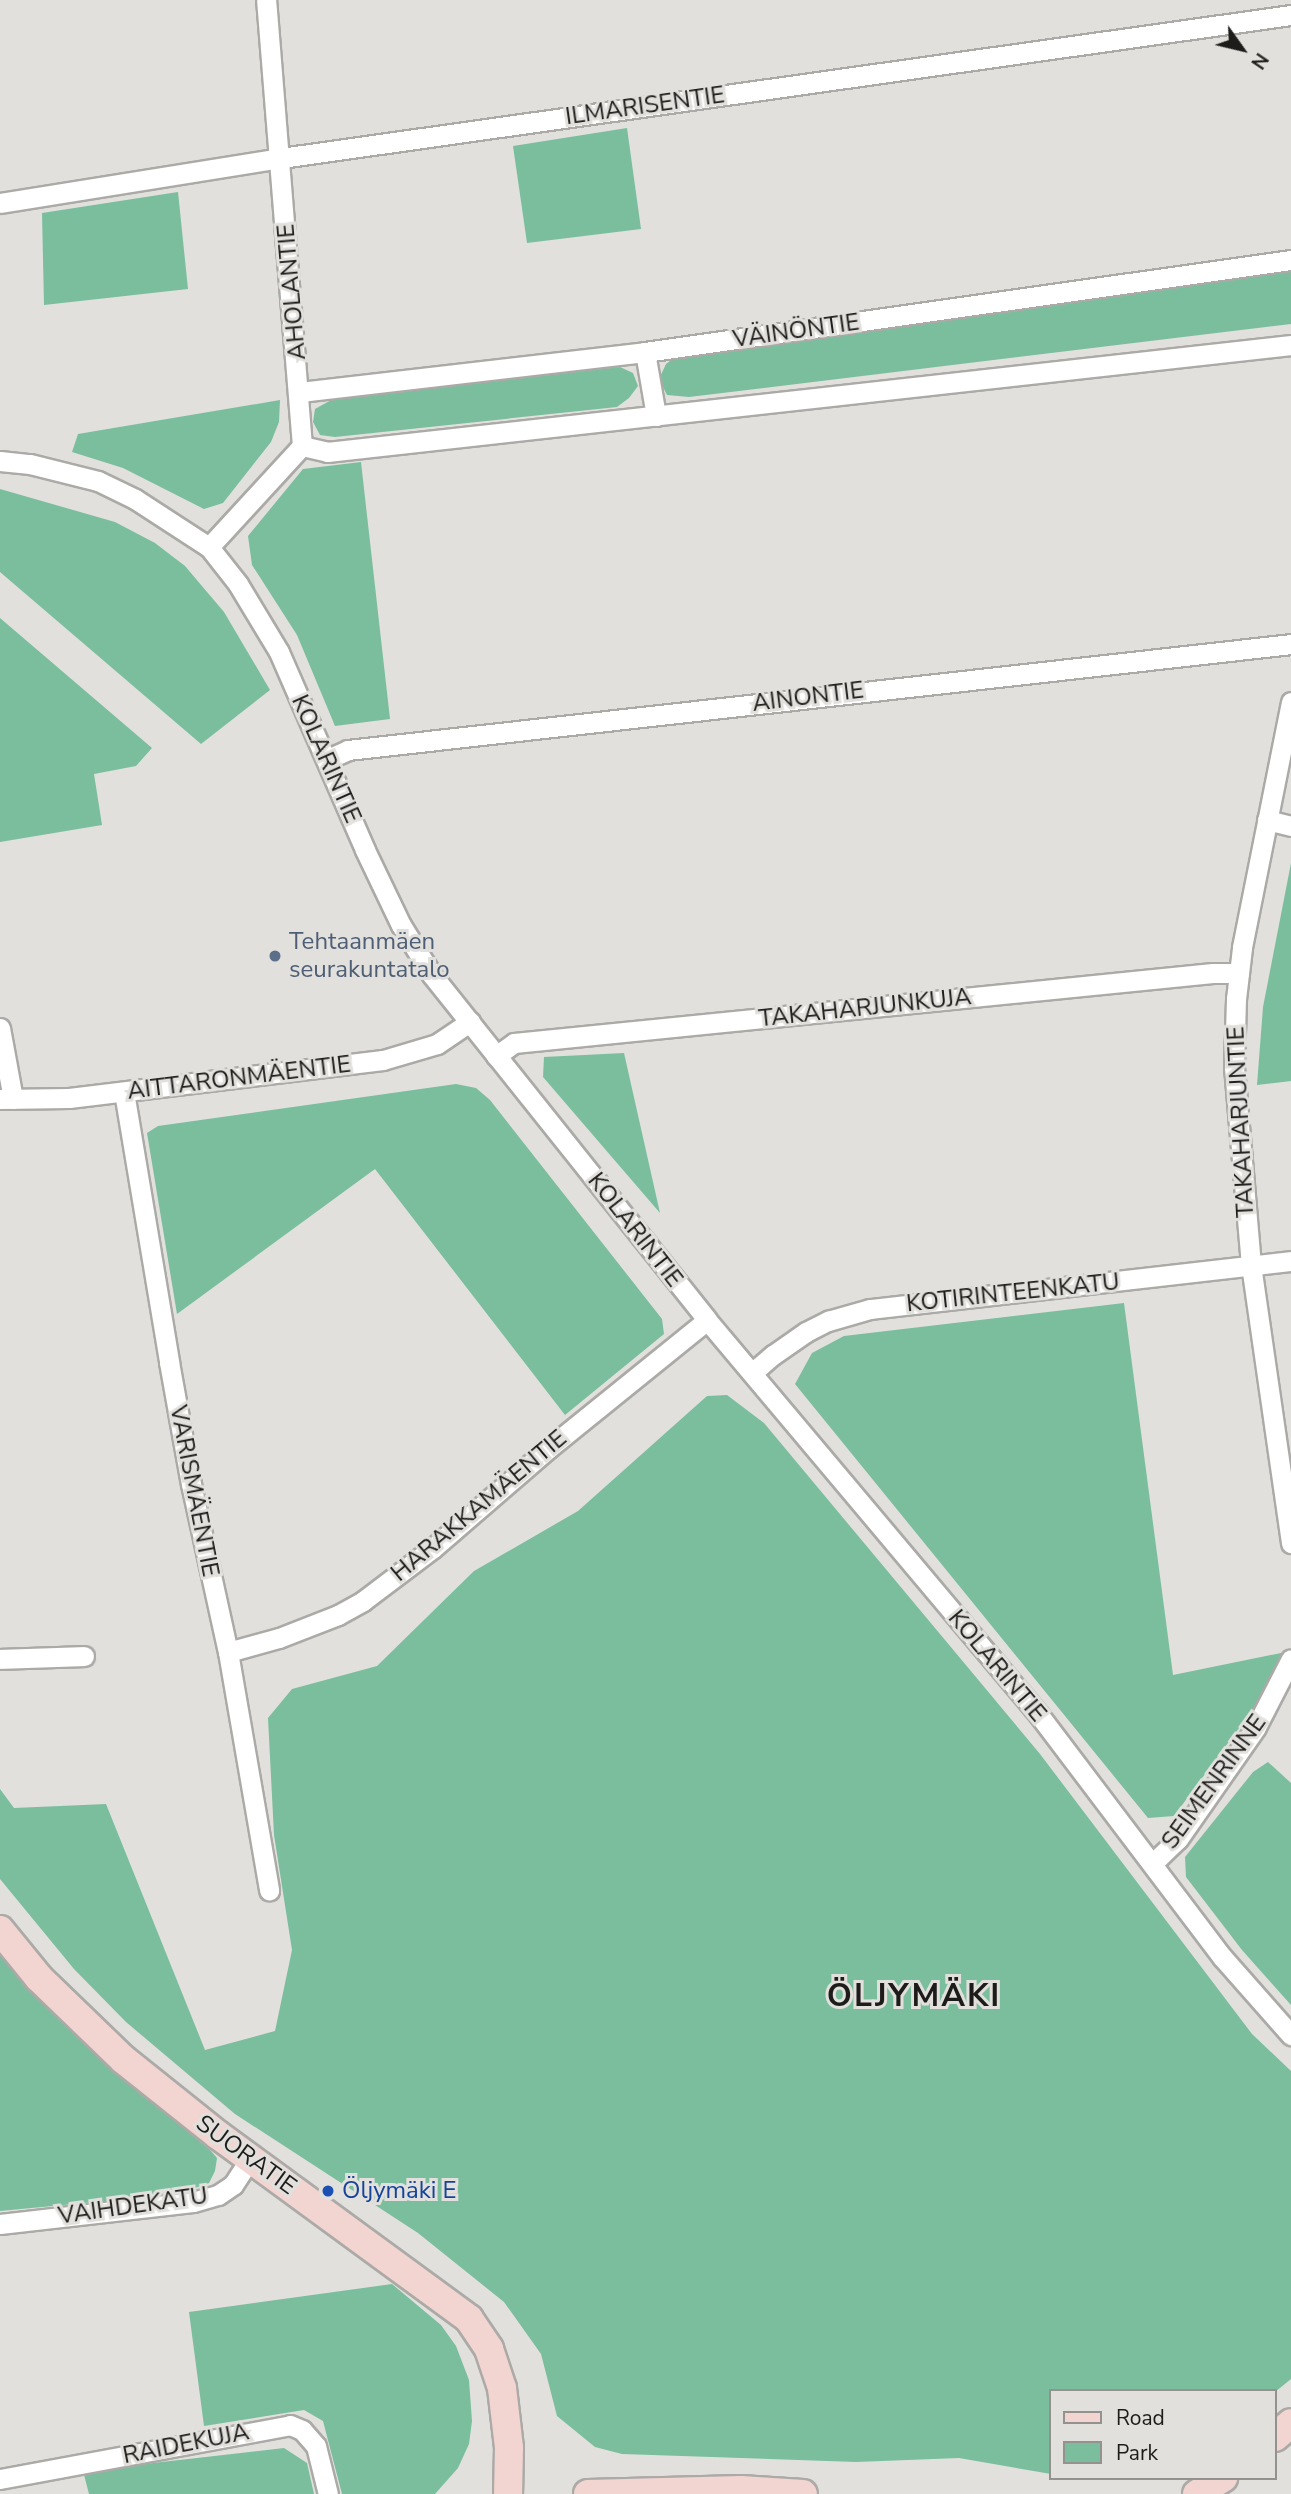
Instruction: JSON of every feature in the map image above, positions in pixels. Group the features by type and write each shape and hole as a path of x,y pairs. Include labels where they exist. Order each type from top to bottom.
{"street":[{"name":"AHOLANTIE","path":"266,0 300,392 302,446"},
{"name":"ILMARISENTIE","path":"0,203 281,158 1291,15"},
{"name":"VÄINÖNTIE","path":"300,392 645,352 1291,260"},
{"path":"209,547 302,446 327,452 1291,345"},
{"path":"645,352 656,416"},
{"name":"KOLARINTIE","path":"0,461 30,464 98,481 164,516 209,547 238,584 279,652 328,759 365,850 401,925 432,975 707,1320 1039,1715 1223,1958 1291,2035"},
{"name":"AINONTIE","path":"328,759 348,750 1291,644"},
{"name":"TAKAHARJUNTIE","path":"1291,702 1239,973 1234,1067 1251,1265 1291,1544"},
{"path":"1267,820 1291,826"},
{"name":"TAKAHARJUNKUJA","path":"496,1056 514,1043 1185,976 1239,973"},
{"name":"AITTARONMÄENTIE","path":"6,1099 69,1098 383,1060 437,1044 470,1023"},
{"path":"0,1028 6,1099"},
{"name":"VARISMÄENTIE","path":"124,1092 191,1484 228,1652 269,1890"},
{"name":"KOTIRINTEENKATU","path":"752,1373 772,1355 806,1332 828,1321 870,1309 1291,1261"},
{"name":"HARAKKAMÄENTIE","path":"228,1652 314,1624 363,1601 433,1548 559,1439 707,1320"},
{"path":"0,1659 83,1656"},
{"name":"SEIMENRINNE","path":"1153,1864 1178,1839 1256,1727 1291,1660"},
{"name":"SUORATIE","path":"0,1930 39,1978 124,2060 250,2159 469,2319 489,2349 502,2388 509,2448 508,2494"},
{"name":"VAIHDEKATU","path":"0,2224 193,2202 218,2195 233,2185 250,2159"},
{"path":"1277,2435 1291,2423"},
{"name":"RAIDEKUJA","path":"0,2479 290,2425 302,2430 316,2446 328,2494"},
{"path":"1197,2494 1220,2480"},
{"path":"588,2494 741,2490 803,2494"}],"green space":[{"path":"627,128 641,229 527,243 513,146"},
{"path":"178,192 188,289 44,305 42,213"},
{"path":"1291,272 1291,324 689,397 667,395 659,379 666,364 679,354"},
{"path":"620,367 633,373 638,386 629,398 617,407 335,437 320,435 313,422 315,409 333,399"},
{"path":"280,400 279,422 271,442 223,503 204,509 123,468 72,452 78,434"},
{"path":"361,462 390,719 335,726 297,635 252,565 248,536 303,469"},
{"path":"0,489 115,522 155,543 185,566 224,612 270,690 201,744 0,572"},
{"path":"0,618 152,748 136,766 94,774 102,825 0,842"},
{"path":"1291,863 1291,1081 1257,1085 1263,1007"},
{"path":"624,1053 660,1213 543,1077 544,1057"},
{"path":"456,1084 476,1088 490,1100 662,1319 664,1334 565,1415 375,1169 177,1314 147,1133 158,1126"},
{"path":"1124,1303 1173,1675 1286,1652 1276,1678 1174,1816 1148,1818 795,1384 812,1353 844,1336"},
{"path":"727,1395 764,1423 1040,1754 1252,2034 1291,2071 1291,2379 1277,2390 1050,2389 1050,2474 959,2458 856,2462 622,2454 595,2447 557,2416 541,2354 504,2302 418,2233 235,2114 126,2022 74,1969 0,1879 0,1789 14,1808 106,1804 205,2050 275,2031 292,1950 274,1835 268,1718 292,1689 377,1666 474,1571 578,1511 707,1396"},
{"path":"1268,1762 1291,1783 1291,2005 1242,1950 1186,1877 1185,1857 1253,1772"},
{"path":"0,1955 80,2040 211,2151 217,2158 209,2183 179,2194 0,2211"},
{"path":"392,2284 441,2325 456,2346 469,2380 472,2421 469,2444 458,2468 435,2494 342,2494 323,2421 304,2410 204,2426 189,2312"},
{"path":"284,2448 307,2463 314,2494 89,2494 83,2471"}],"place":[{"name":"Tehtaanmäen seurakuntatalo","path":"275,956"},
{"name":"Öljymäki E","path":"328,2191"}],"district":[{"name":"ÖLJYMÄKI","path":"914,1996"}]}
